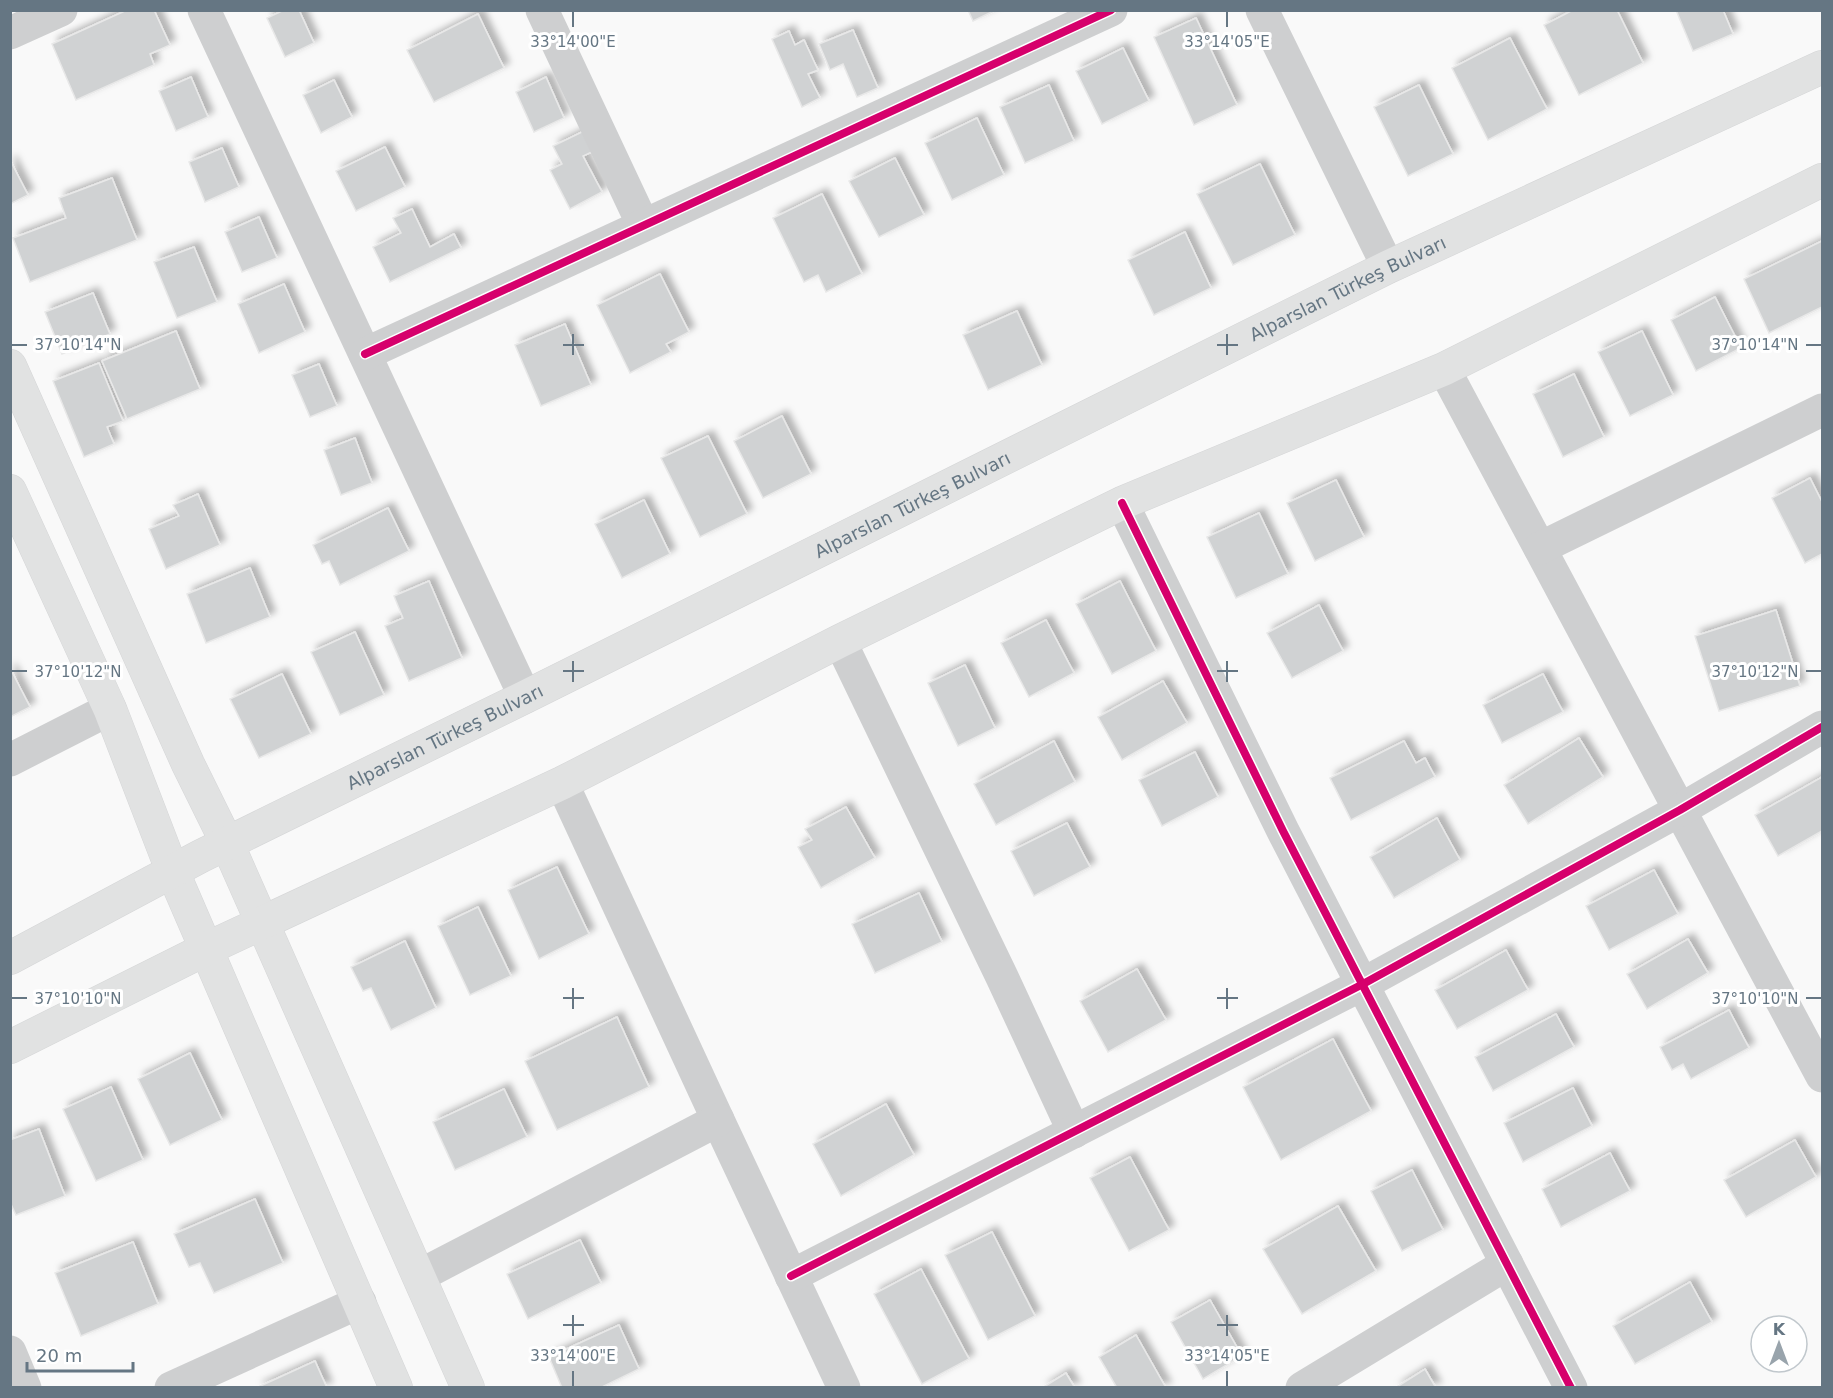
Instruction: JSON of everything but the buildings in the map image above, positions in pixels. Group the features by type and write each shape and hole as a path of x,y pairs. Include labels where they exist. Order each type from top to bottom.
{"main road":[{"name":"Alparslan Türkeş Bulvarı","path":"10,958 172,870 1389,267 1822,67"},
{"path":"10,1047 206,949 562,783 840,641 1122,503 1444,369 1822,180"},
{"path":"10,366 188,764 227,843 468,1388"},
{"path":"10,491 110,709 172,870 396,1388"}],"street":[{"path":"10,33 61,10"},
{"path":"204,10 525,697"},
{"path":"542,10 643,225"},
{"path":"365,354 1111,10"},
{"path":"1262,10 1389,267"},
{"path":"1444,369 1822,1076"},
{"path":"1540,548 1822,410"},
{"path":"1122,503 1284,831 1571,1388"},
{"path":"840,641 1074,1132"},
{"path":"10,760 110,709"},
{"path":"791,1276 1363,984 1680,810 1822,727"},
{"path":"562,783 844,1388"},
{"path":"418,1276 718,1120"},
{"path":"1302,1388 1507,1264"},
{"path":"171,1388 360,1302"},
{"path":"10,1352 25,1388"}],"cycle path":[{"path":"365,354 1111,10"},
{"path":"1122,503 1283,831 1571,1388"},
{"path":"791,1276 1363,984 1680,810 1822,727"}]}
